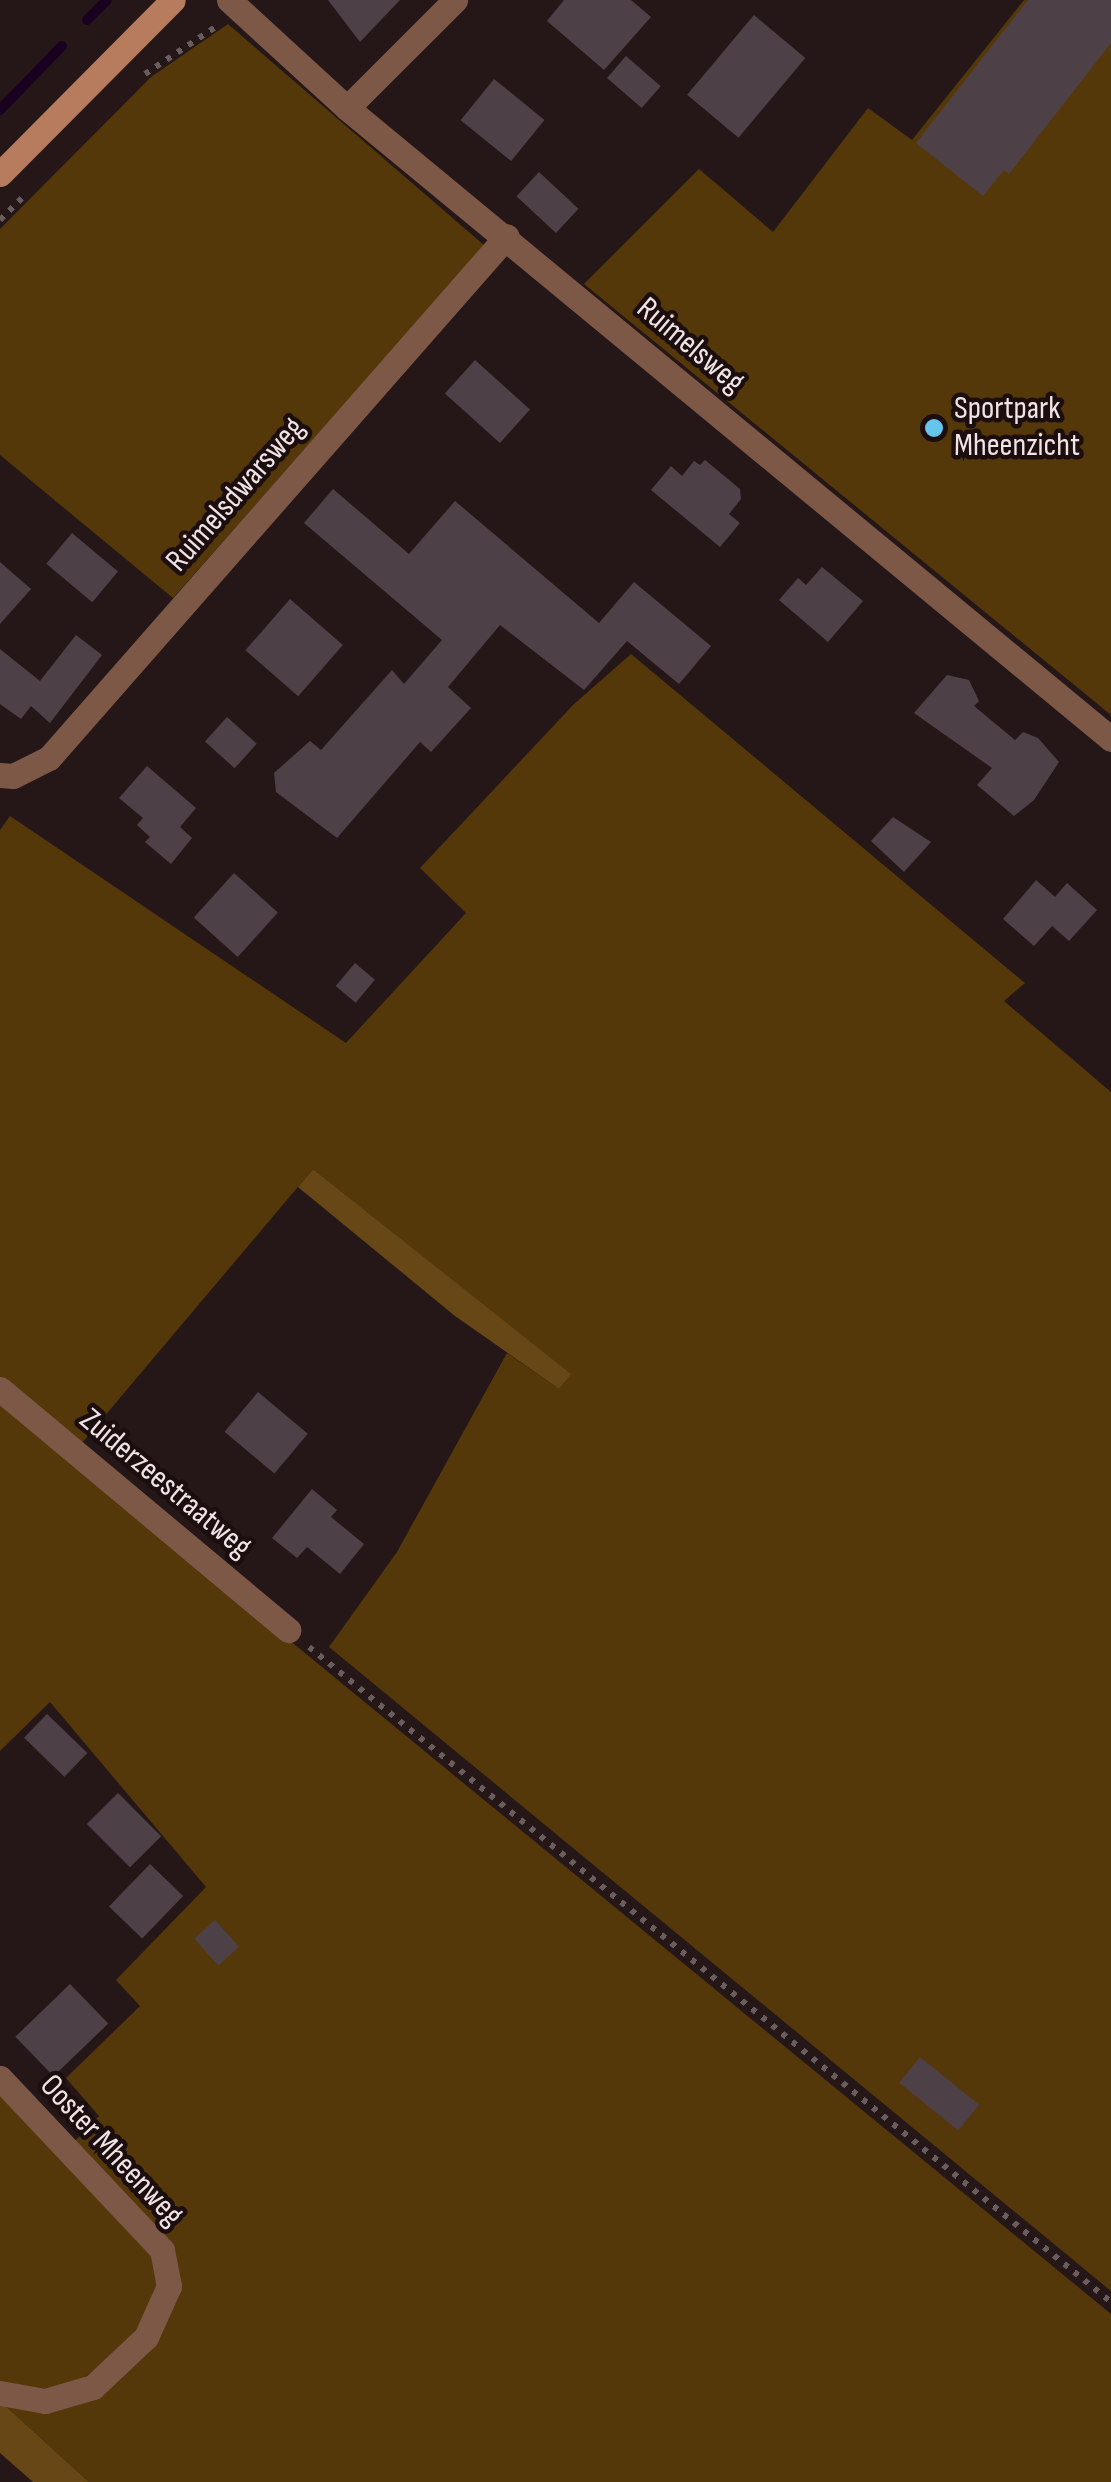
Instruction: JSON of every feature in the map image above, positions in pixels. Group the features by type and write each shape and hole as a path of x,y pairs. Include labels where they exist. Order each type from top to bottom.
{"main road":[{"path":"0,174 173,0"}],"street":[{"path":"347,108 454,0"},
{"name":"Ruimelsweg","path":"233,3 347,108 507,236 1111,739"},
{"name":"Ruimelsdwarsweg","path":"0,775 13,776 49,758 507,236"},
{"name":"Zuiderzeestraatweg","path":"0,1389 288,1630"},
{"name":"Ooster Mheenweg","path":"0,2078 162,2250 169,2286 146,2337 93,2386 46,2401 0,2393"}],"path":[{"path":"133,86 233,3"},
{"path":"0,220 40,180"},
{"path":"288,1630 1111,2302"}],"shaded area":[{"name":"Sportpark Mheenzicht","path":"1024,0 1111,0 1111,715 584,284 699,169 773,232 868,108 912,140"},
{"path":"228,24 485,246 173,598 0,455 0,229 151,77"},
{"path":"631,654 1025,983 1004,1001 1111,1092 1111,2291 329,1647 397,1552 507,1353 559,1389 570,1374 313,1169 81,1444 0,1378 0,830 10,816 346,1043 466,913 420,868 574,704"},
{"path":"313,1169 571,1374 559,1389 455,1316 298,1187"},
{"path":"0,1403 1111,2314 1111,2482 89,2482 0,2401 72,2405 177,2287 71,2145 99,2116 66,2078 140,2006 116,1980 206,1887 50,1702 0,1751"},
{"path":"0,2089 155,2254 162,2286 126,2347 68,2390 0,2386"},
{"path":"0,2401 89,2482 33,2482 0,2453"}],"building":[{"path":"328,0 400,0 360,42"},
{"path":"564,0 631,0 651,17 604,70 547,21"},
{"path":"1028,0 1111,0 1111,43 1009,174 1004,170 983,196 916,143"},
{"path":"754,15 805,58 738,138 687,95"},
{"path":"626,56 661,86 642,108 607,78"},
{"path":"494,79 545,120 511,161 461,120"},
{"path":"539,172 578,209 556,233 516,196"},
{"path":"475,360 530,410 500,443 445,393"},
{"path":"705,460 740,489 741,499 729,514 740,523 720,547 651,490 671,466 682,476 694,461 700,465"},
{"path":"333,489 409,554 455,501 599,623 634,582 711,646 679,684 627,641 584,690 500,625 448,687 471,708 431,752 420,742 337,838 276,792 274,773 310,741 321,750 392,670 404,684 442,640 304,523"},
{"path":"72,533 118,572 92,602 46,564"},
{"path":"0,562 31,589 0,624"},
{"path":"822,567 863,601 828,642 779,600 798,578 806,585"},
{"path":"290,599 343,645 298,696 245,650"},
{"path":"76,635 102,655 50,723 31,706 21,719 0,704 0,649 40,681"},
{"path":"947,675 969,680 979,701 974,706 1015,740 1023,732 1038,738 1059,762 1034,800 1014,816 977,785 992,768 914,713"},
{"path":"227,717 257,744 235,768 205,742"},
{"path":"147,766 196,808 180,827 192,838 171,864 145,842 150,837 137,825 143,818 119,798"},
{"path":"893,817 931,842 904,872 871,841"},
{"path":"234,873 278,912 238,957 194,918"},
{"path":"1036,880 1055,897 1067,883 1097,910 1069,941 1052,926 1034,946 1003,919"},
{"path":"355,963 375,980 356,1003 336,986"},
{"path":"258,1392 308,1434 274,1474 225,1432"},
{"path":"312,1489 337,1510 331,1517 364,1544 340,1574 307,1547 297,1558 272,1538"},
{"path":"47,1714 87,1753 64,1777 24,1738"},
{"path":"118,1793 161,1836 130,1867 87,1824"},
{"path":"150,1864 183,1896 142,1938 109,1906"},
{"path":"215,1920 239,1947 218,1965 194,1939"},
{"path":"70,1984 108,2024 54,2076 15,2037"},
{"path":"920,2057 979,2105 958,2130 899,2083"}],"waterway":[{"path":"87,20 107,0"},
{"path":"0,110 62,46"}],"place":[{"name":"Sportpark Mheenzicht","path":"934,428"}]}
